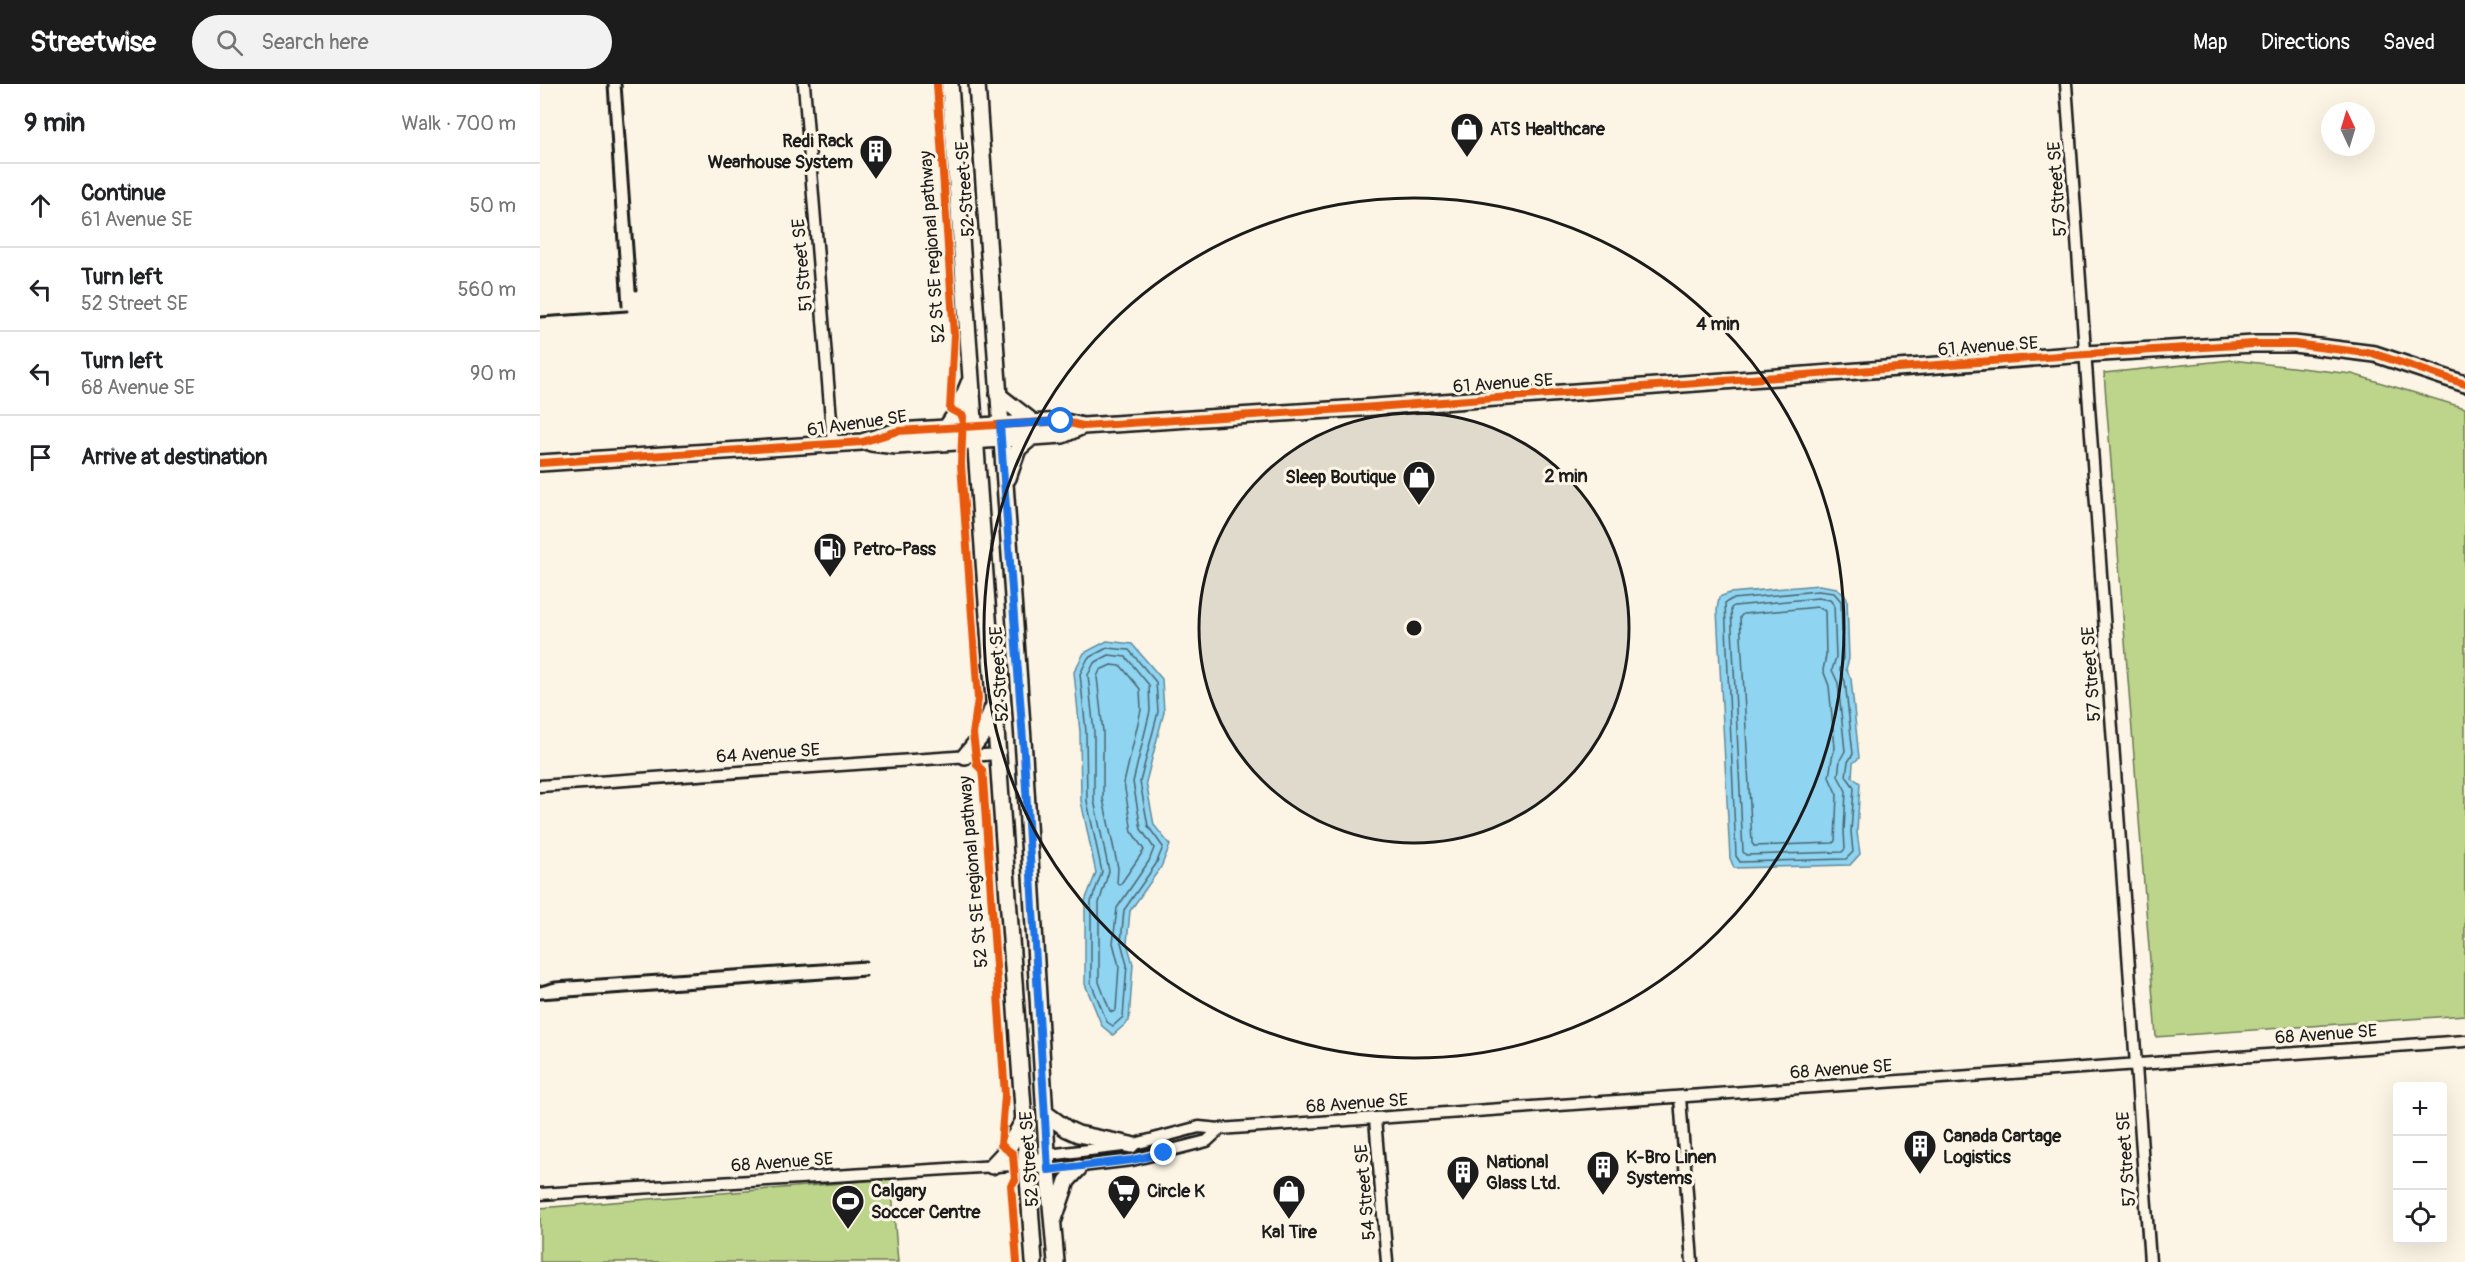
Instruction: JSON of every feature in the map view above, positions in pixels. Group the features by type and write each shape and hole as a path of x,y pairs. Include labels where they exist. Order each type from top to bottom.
{"main road":[{"name":"52 Street SE","path":"950,84 1034,1262"},
{"name":"52 Street SE","path":"977,84 1048,1170 1056,1262"},
{"name":"61 Avenue SE","path":"862,441 896,446 975,434 1033,430 1061,421 1083,426 2254,344 2294,344 2375,354 2465,384"},
{"path":"946,428 957,412 970,380"},
{"path":"998,395 1033,430 1018,449 1005,487"},
{"name":"61 Avenue SE","path":"540,463 833,444 862,441 898,431 946,428 975,434"},
{"path":"965,756 983,734 994,706"},
{"path":"1045,1113 1078,1134 1131,1145"},
{"path":"992,1166 1007,1150 1024,1120"},
{"path":"1053,1222 1059,1210 1067,1181 1079,1168"}],"street":[{"name":"51 Street SE","path":"804,84 833,444"},
{"name":"57 Street SE","path":"2066,84 2150,1262"},
{"name":"64 Avenue SE","path":"540,786 998,754"},
{"name":"68 Avenue SE","path":"1027,1164 1048,1155 1131,1145 1199,1128 1220,1130 2465,1041"},
{"path":"1680,1097 1692,1262"},
{"name":"54 Street SE","path":"1375,1119 1387,1262"},
{"name":"68 Avenue SE","path":"540,1194 1027,1164 1048,1170 1079,1168 1164,1153 1207,1141 1220,1130"}],"green space":[{"path":"2232,360 2352,374 2465,408 2465,1015 2156,1037 2104,373"},
{"path":"891,1179 898,1262 540,1262 540,1208"}],"water":[{"path":"1819,585 1837,588 1847,598 1849,659 1846,669 1851,679 1859,758 1853,763 1852,777 1860,783 1857,832 1860,854 1850,865 1734,868 1730,858 1717,610 1719,597 1730,593"},
{"path":"1107,641 1132,644 1162,679 1164,712 1146,782 1154,825 1170,845 1161,867 1130,911 1127,943 1133,964 1129,1021 1113,1035 1102,1026 1085,984 1085,901 1096,873 1081,801 1080,732 1074,672 1084,653"}],"railway":[{"path":"608,84 622,306"},
{"path":"621,84 636,290"},
{"path":"540,317 627,311"},
{"path":"540,986 555,982 866,961"},
{"path":"540,999 866,976"}],"cycle path":[{"name":"52 St SE regional pathway","path":"937,84 954,335 950,409 963,416 961,464 978,699 973,734 977,765 982,770 983,779 1005,1095 1001,1145 1013,1154 1015,1181 1011,1185 1017,1262"},
{"path":"540,463 862,442 898,431 1061,421 1083,426 2254,344 2294,344 2375,354 2465,384"}],"place":[{"name":"ATS Healthcare","path":"1467,158"},
{"name":"Redi Rack Wearhouse System","path":"876,180"},
{"name":"Sleep Boutique","path":"1419,506"},
{"name":"Petro-Pass","path":"830,578"},
{"name":"Canada Cartage Logistics","path":"1920,1175"},
{"name":"K-Bro Linen Systems","path":"1603,1196"},
{"name":"National Glass Ltd.","path":"1463,1201"},
{"name":"Circle K","path":"1124,1220"},
{"name":"Kal Tire","path":"1289,1220"},
{"name":"Calgary Soccer Centre","path":"848,1230"}],"route":[{"path":"1061,421 1000,425 1024,754 1048,1170 1079,1168 1164,1153"}]}
